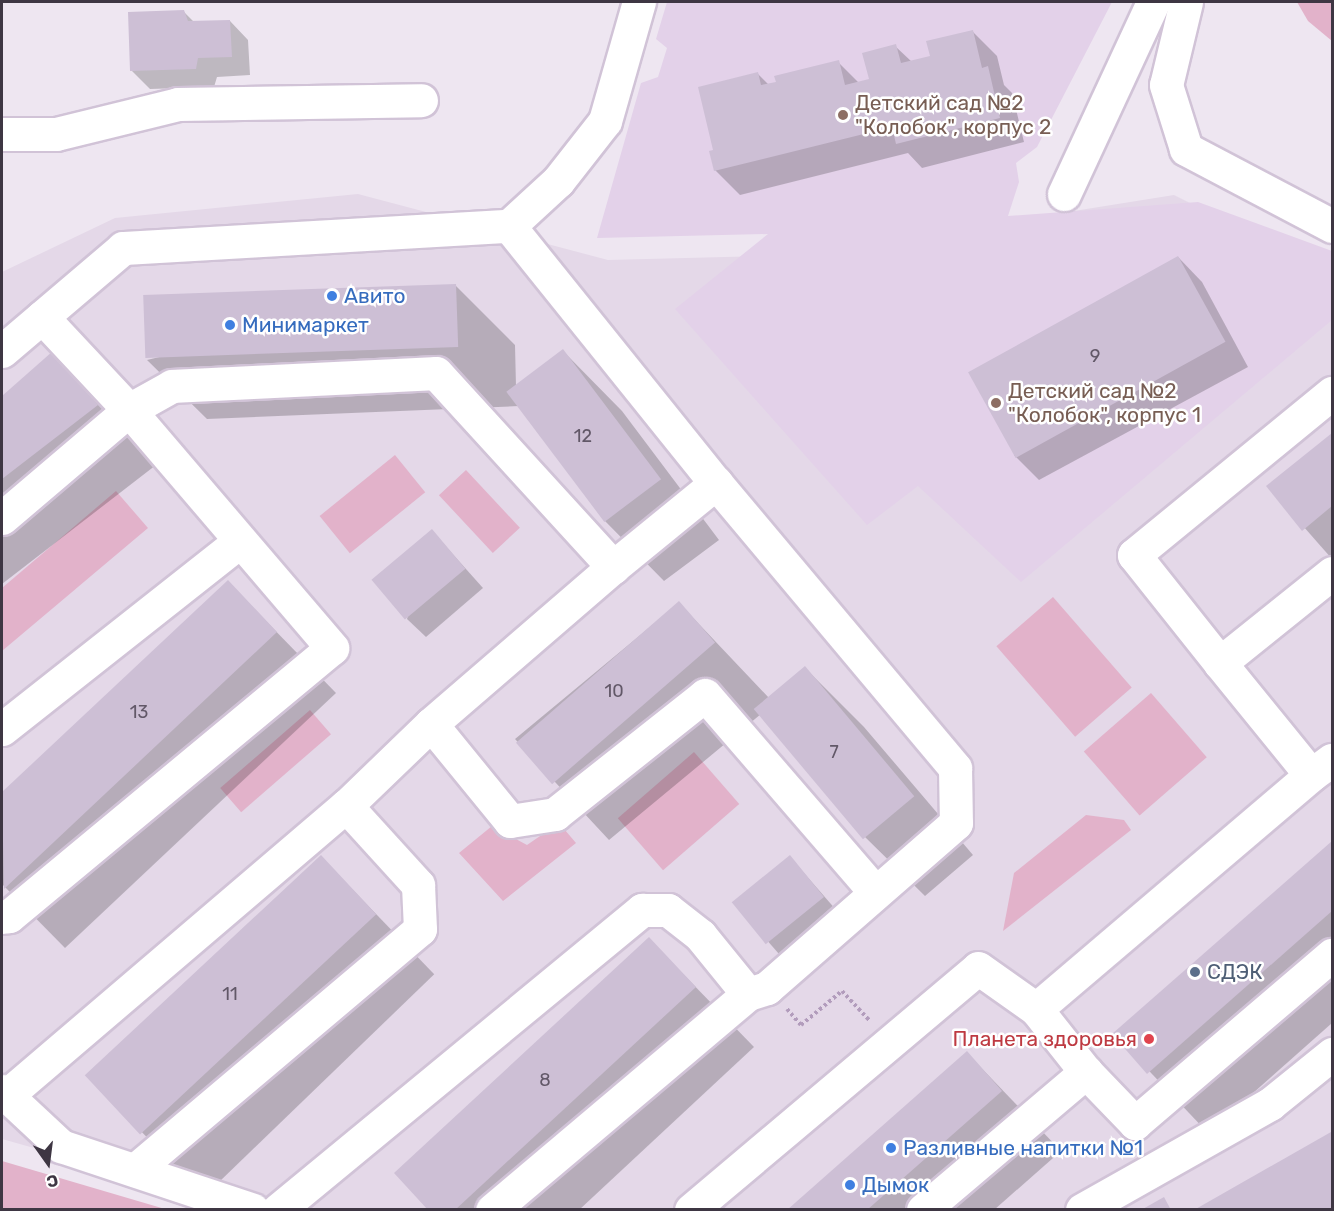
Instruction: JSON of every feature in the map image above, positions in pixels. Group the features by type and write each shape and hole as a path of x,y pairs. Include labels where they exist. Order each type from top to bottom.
{"street":[{"path":"2,351 123,248 509,226 558,181 604,121 639,2"},
{"path":"1064,194 1153,2"},
{"path":"1186,2 1166,85 1186,149 1332,226"},
{"path":"2,134 56,134 178,104 421,100"},
{"path":"492,1209 758,991 956,824 955,768 716,483 509,226"},
{"path":"2,917 9,916 332,648 129,410 42,317"},
{"path":"2,518 129,410 172,386 436,373 614,567"},
{"path":"1036,1009 1322,768 1220,663 1134,555 1332,393"},
{"path":"253,1209 60,1146 4,1094 346,806 431,724 716,483"},
{"path":"2,729 240,540"},
{"path":"1220,663 1332,573"},
{"path":"431,724 510,821 555,814 705,695 874,891"},
{"path":"135,1170 420,929 418,885 346,806"},
{"path":"278,1209 642,910 668,910 700,935 758,991"},
{"path":"1135,1123 1332,955"},
{"path":"691,1209 978,968 1036,1009 1086,1072 1135,1123 1167,1163"},
{"path":"1082,1209 1270,1104 1332,1054"},
{"path":"923,1209 1086,1072"}],"path":[{"path":"758,991 801,1025 842,991 890,1044"}],"shaded area":[{"name":"Детский сад №2 \"Колобок\", корпус 1","path":"667,2 1112,2 1037,147 1016,163 1019,182 1008,216 1198,202 1332,251 1332,320 1021,582 918,486 867,525 675,309 768,234 597,238 641,83 658,77 667,48 656,39"},
{"path":"1297,2 1332,2 1332,41 1308,21"},
{"path":"358,194 608,260 800,255 1174,195 1332,274 1332,1209 251,1209 2,1139 2,272 115,218"},
{"path":"395,455 425,492 350,553 320,516"},
{"path":"466,470 520,528 493,553 439,495"},
{"path":"116,491 148,528 2,651 2,588"},
{"path":"1053,597 1132,688 1075,737 996,646"},
{"path":"1151,693 1207,757 1140,816 1084,751"},
{"path":"310,710 331,734 241,812 220,788"},
{"path":"694,752 739,804 663,870 618,818"},
{"path":"1086,815 1124,820 1131,830 1003,931 1014,873"},
{"path":"559,823 576,843 503,901 459,853 492,826 527,845"},
{"path":"2,1161 165,1209 2,1209"}],"building":[{"path":"184,10 188,21 230,20 232,57 198,58 196,69 130,71 128,12"},
{"path":"973,30 982,68 988,66 1000,118 896,144 892,127 714,171 709,151 713,150 698,87 758,72 761,85 776,82 774,76 839,60 845,85 869,79 862,53 896,44 901,63 930,56 926,41"},
{"path":"1178,256 1226,342 1016,458 968,372"},
{"path":"456,284 458,347 145,358 143,295"},
{"path":"563,349 661,479 604,522 506,392"},
{"path":"53,351 98,405 2,479 2,396"},
{"path":"1332,433 1332,506 1302,531 1266,486"},
{"path":"432,529 465,569 405,620 371,580"},
{"path":"228,580 277,632 4,889 2,792"},
{"path":"679,601 715,643 552,784 516,743"},
{"path":"805,666 914,796 863,839 754,709"},
{"path":"1332,841 1332,911 1147,1074 1112,1034"},
{"path":"321,855 376,914 140,1135 85,1075"},
{"path":"790,855 824,897 766,944 732,902"},
{"path":"649,937 696,987 455,1210 428,1210 394,1173"},
{"path":"967,1051 1002,1091 867,1210 787,1210"},
{"path":"1331,1132 1332,1210 1194,1210"},
{"path":"1164,1197 1171,1210 1141,1210"}],"place":[{"name":"Детский сад №2 \"Колобок\", корпус 2","path":"843,115"},
{"name":"Авито","path":"332,296"},
{"name":"Минимаркет","path":"230,325"},
{"name":"Детский сад №2 \"Колобок\", корпус 1","path":"996,403"},
{"name":"СДЭК","path":"1195,972"},
{"name":"Планета здоровья","path":"1149,1039"},
{"name":"Разливные напитки №1","path":"891,1148"},
{"name":"Дымок","path":"850,1185"}]}
